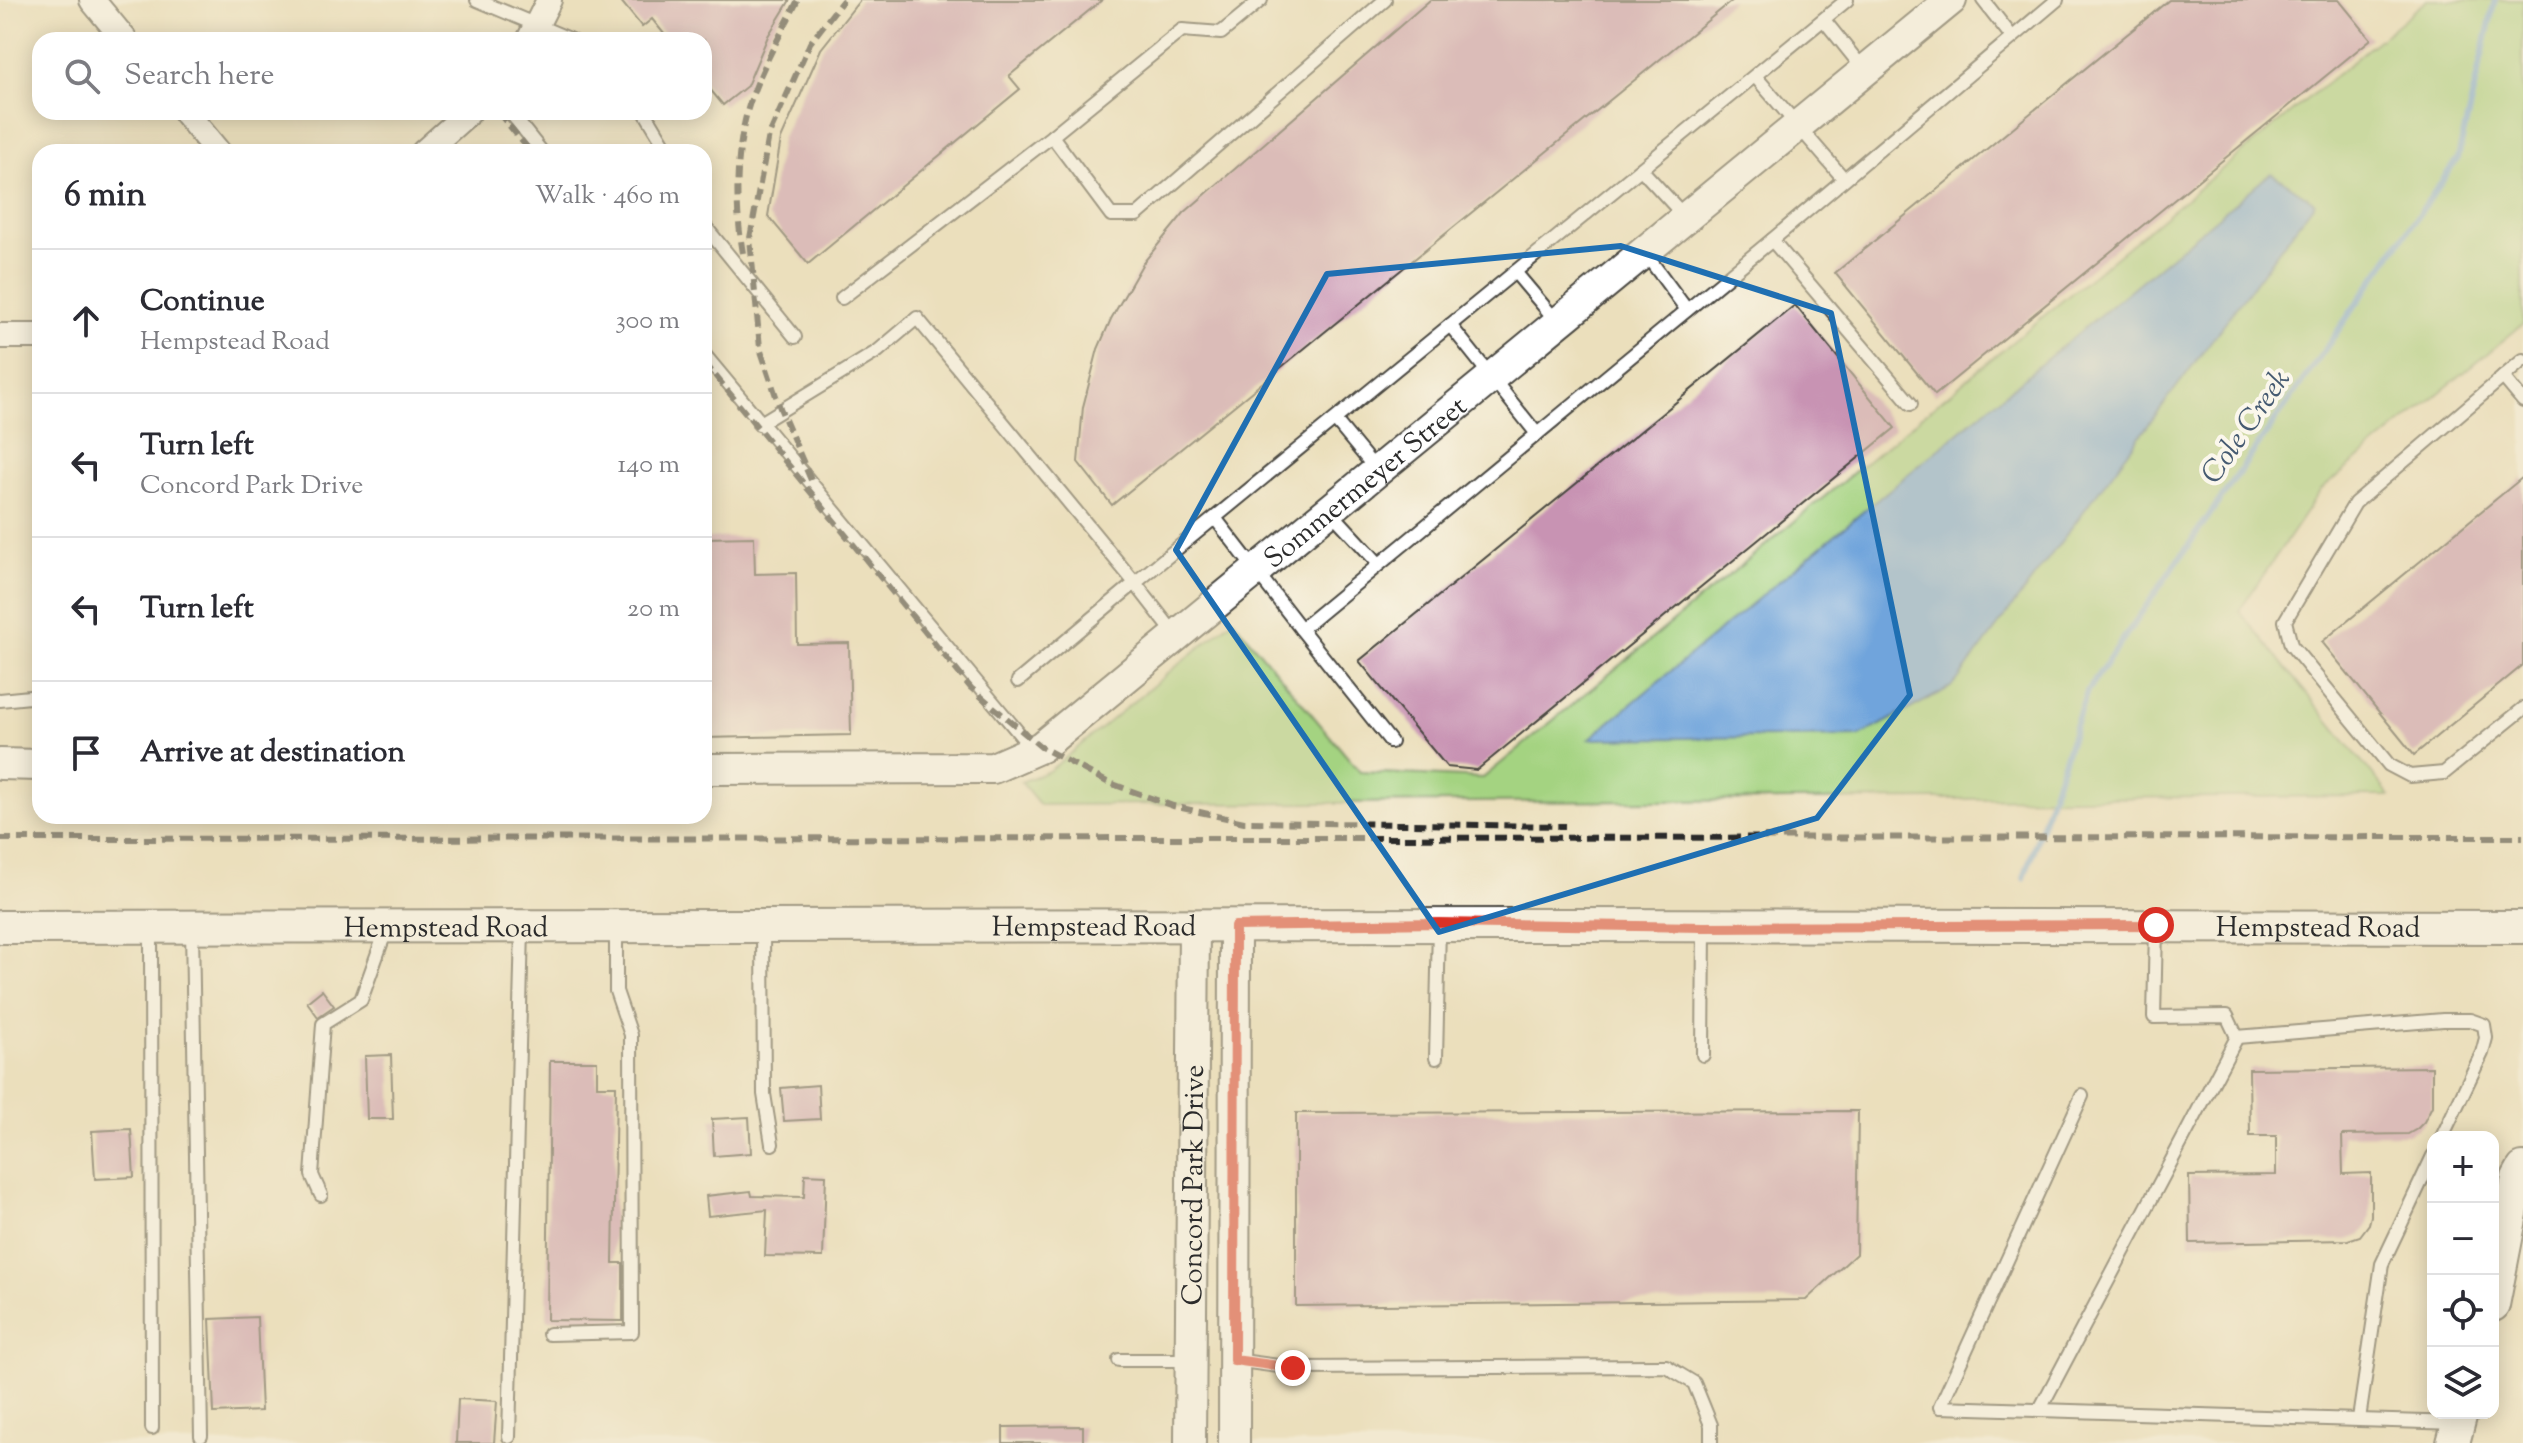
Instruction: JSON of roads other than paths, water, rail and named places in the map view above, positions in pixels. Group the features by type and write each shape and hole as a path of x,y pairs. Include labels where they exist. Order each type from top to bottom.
{"main road":[{"name":"Hempstead Road","path":"0,927 1235,926 1439,923 1704,927 2523,927"},
{"path":"2499,1275 2518,1178 2523,1169"},
{"path":"2499,1294 2523,1256"}],"street":[{"path":"92,0 118,32"},
{"path":"533,32 549,0"},
{"name":"Sommermeyer Street","path":"712,769 993,768 1033,751 1177,637 1951,0"},
{"path":"192,120 211,144"},
{"path":"433,144 460,120"},
{"path":"0,336 32,336"},
{"path":"0,764 32,765"},
{"name":"Concord Park Drive","path":"1190,1443 1194,926"},
{"name":"Concord Park Drive","path":"1234,1443 1235,926"},
{"path":"1189,1360 1234,1360"}],"lane":[{"path":"477,0 533,32"},
{"path":"842,298 1052,136 1182,30 1221,33 1261,0"},
{"path":"1052,136 1111,215 1137,215 1385,0"},
{"path":"1018,681 1847,0"},
{"path":"1983,0 2012,37"},
{"path":"1301,629 2057,0"},
{"path":"1824,20 1865,71"},
{"path":"1755,76 1844,179"},
{"path":"516,120 536,144"},
{"path":"650,120 664,144"},
{"path":"1641,169 1686,218"},
{"path":"712,235 795,337"},
{"path":"1772,240 1911,404"},
{"path":"1644,252 1687,310"},
{"path":"1515,272 1558,323"},
{"path":"759,424 878,351 917,318 1177,637"},
{"path":"1450,325 1537,434"},
{"path":"2523,360 2355,503 2285,621 2291,645 2389,765 2410,776 2444,773 2523,709"},
{"path":"712,364 1033,751"},
{"path":"2503,377 2523,401"},
{"path":"1335,420 1378,472"},
{"path":"1330,511 1379,564"},
{"path":"1215,518 1391,742"},
{"path":"0,700 32,697"},
{"path":"1436,1058 1439,923"},
{"path":"2156,925 2154,1017 2227,1016 2237,1037"},
{"path":"192,926 201,1436"},
{"path":"509,1437 522,926"},
{"path":"549,1334 632,1332 631,1035 616,991 616,926"},
{"path":"763,926 764,1094 772,1144"},
{"path":"151,927 152,1428"},
{"path":"321,1195 312,1175 323,1024 361,1000 387,927"},
{"path":"1703,1055 1704,927"},
{"path":"2237,1037 2443,1020 2470,1020 2484,1025 2486,1038 2482,1053 2445,1131"},
{"path":"2040,1409 2237,1037"},
{"path":"2082,1096 1940,1407 2359,1419 2457,1426"},
{"path":"2359,1419 2382,1264 2427,1169"},
{"path":"1119,1360 1189,1360"},
{"path":"1234,1360 1293,1368 1666,1366 1694,1383 1711,1425 1711,1443"}],"water":[{"path":"2271,173 2315,202 1953,686 1860,736 1589,739"}],"waterway":[{"name":"Cole Creek","path":"2024,878 2087,691 2458,158 2495,0"}],"railway":[{"path":"743,253 738,183 743,129 757,83 798,0"},
{"path":"811,480 780,408 760,348 750,238 769,135 810,43 843,0"},
{"path":"505,120 524,144"},
{"path":"712,372 971,688 1041,747 1107,782 1173,806 1244,822 1565,826"},
{"path":"0,839 2523,837"}]}
